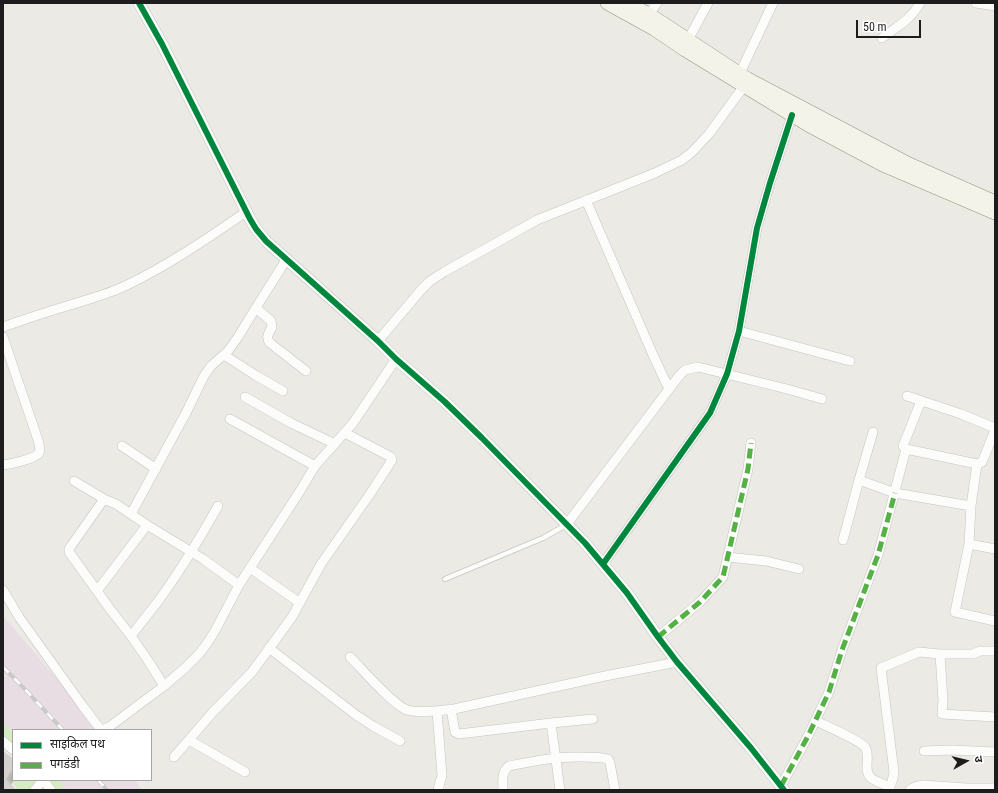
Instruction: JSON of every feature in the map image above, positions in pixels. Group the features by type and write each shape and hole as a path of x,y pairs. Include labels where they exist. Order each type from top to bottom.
{"main road":[{"path":"607,3 654,29 685,50 808,125 883,165 995,213"},
{"path":"627,3 649,14 748,79 909,164 995,202"}],"street":[{"path":"139,3 162,44 246,212 256,229 286,260 445,402 567,524 603,564 677,662 751,748 782,788 829,692 842,650 878,555 906,449 903,446 921,401"},
{"path":"649,14 657,3"},
{"path":"688,40 708,3"},
{"path":"740,73 773,3"},
{"path":"882,38 910,18 920,3"},
{"path":"976,3 995,6"},
{"path":"378,341 421,290 430,281 444,272 537,220 655,173 675,164 687,156 710,134 744,86"},
{"path":"603,564 710,413 727,374 739,331 757,228 792,115"},
{"path":"586,200 653,356 669,389"},
{"path":"3,327 109,293 126,286 196,246 246,212"},
{"path":"131,514 156,470 204,376 211,366 228,351 238,337 286,260"},
{"path":"256,308 268,317 272,324 267,336 270,343 306,370"},
{"path":"739,331 850,361"},
{"path":"3,337 40,447 37,455 32,458 3,465"},
{"path":"224,355 283,391"},
{"path":"106,729 109,728 192,663 216,629 239,585 315,466 353,423 396,359"},
{"path":"567,524 679,376 686,370 698,367 787,388 822,399"},
{"path":"906,449 977,464 982,462 995,431 961,414 907,396"},
{"path":"245,397 291,423 335,444"},
{"path":"230,419 315,466"},
{"path":"174,757 213,712 252,672 292,616 321,564 392,460 391,457 346,432"},
{"path":"843,540 873,432"},
{"path":"658,637 700,602 722,577 748,469 751,443"},
{"path":"122,446 156,470"},
{"path":"977,464 971,506 969,544 955,612 995,621"},
{"path":"859,480 895,493 971,506"},
{"path":"74,481 106,500 116,504 147,525 204,559 239,585"},
{"path":"106,500 102,502 69,549 97,591 149,662 164,686"},
{"path":"130,636 159,600 202,534 218,506"},
{"path":"97,591 147,525"},
{"path":"969,544 995,549"},
{"path":"727,557 766,561 799,569"},
{"path":"250,568 300,603"},
{"path":"3,590 19,618 101,729"},
{"path":"269,648 356,715 400,740"},
{"path":"816,720 861,743 866,750 868,758 867,767 869,776 888,789 893,780 894,772 881,668 919,652 940,654 973,654 995,651"},
{"path":"940,654 944,700 942,714 995,716"},
{"path":"350,657 400,706 409,710 431,712 677,662"},
{"path":"451,709 455,732 459,734 593,719"},
{"path":"437,711 442,775 438,790"},
{"path":"551,723 560,790"},
{"path":"189,740 245,772"},
{"path":"3,741 12,749"},
{"path":"924,751 952,750 995,752"},
{"path":"503,790 502,779 506,768 509,766 556,757 596,757 608,759 615,790"},
{"path":"35,790 42,781"},
{"path":"44,781 51,790"},
{"path":"910,790 916,786 923,785 966,788 995,788"}],"lane":[{"path":"445,579 543,538 567,524"}],"shaded area":[{"path":"3,616 99,729 12,729 12,732 3,723"},
{"path":"55,781 136,781 142,790 63,790"}],"green space":[{"path":"3,723 12,732 12,753 3,746"},
{"path":"12,776 12,781 59,781 66,790 18,790 10,779"}],"building":[{"path":"3,752 12,758 12,770 6,779 15,790 3,790"}],"railway":[{"path":"3,667 62,729"},
{"path":"99,781 107,790"}],"marked path":[{"path":"658,637 700,602 723,577 748,469 751,443"},
{"path":"781,786 807,738 829,692 842,650 878,555 895,493"}],"cycle path":[{"path":"139,3 162,44 256,229 266,241 445,402 585,543 627,593 677,662 751,748 784,790"},
{"path":"603,564 710,413 727,374 739,331 757,228 792,115"}]}
